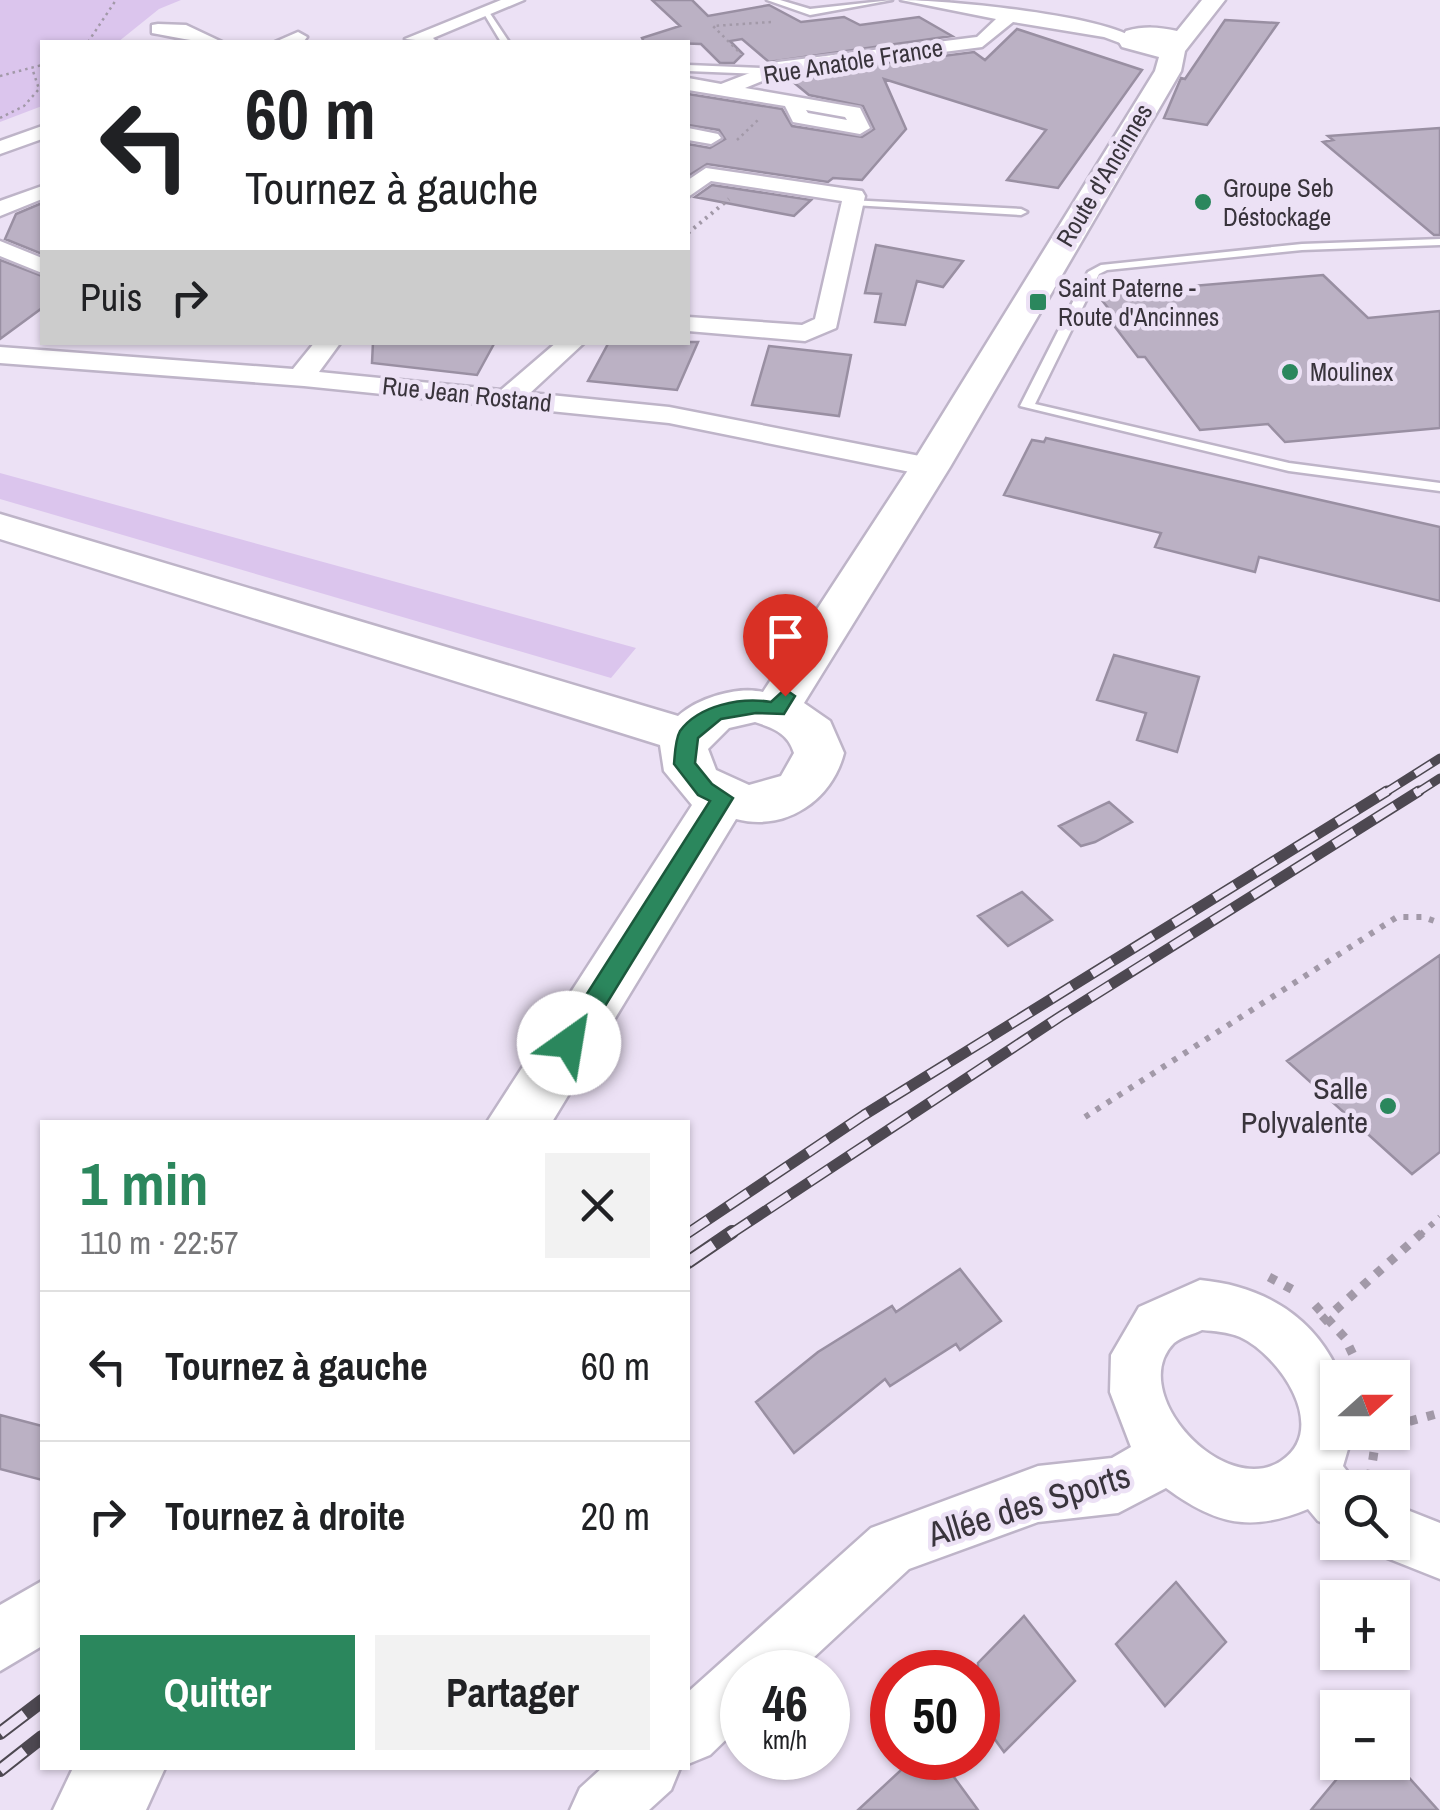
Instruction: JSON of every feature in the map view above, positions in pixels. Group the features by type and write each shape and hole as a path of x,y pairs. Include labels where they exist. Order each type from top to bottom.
{"main road":[{"name":"Route d'Ancinnes","path":"776,710 924,476 1158,46 1199,21 1214,0"},
{"path":"0,526 688,736"},
{"path":"756,706 776,710 810,728 821,758 817,773 788,797 744,803 705,790 684,764 688,736 699,723 725,710 756,706"},
{"path":"519,1120 722,798"},
{"path":"97,1810 121,1770"}],"street":[{"path":"419,40 516,0"},
{"path":"914,0 1108,32 1158,46"},
{"path":"932,0 1010,15"},
{"name":"Rue Anatole France","path":"690,84 723,90 761,72 982,42 1010,15"},
{"path":"158,28 180,29 208,40"},
{"path":"723,90 793,102"},
{"path":"0,148 40,133"},
{"path":"690,134 710,138"},
{"path":"690,189 706,174 853,199 827,323 806,332 690,324"},
{"path":"0,209 40,193"},
{"path":"0,248 40,265"},
{"path":"300,378 327,345"},
{"path":"508,398 570,345"},
{"name":"Rue Jean Rostand","path":"25,352 669,415 924,476"},
{"name":"Allée des Sports","path":"1320,1486 1260,1496 1228,1493 1196,1479 1169,1456 1152,1434 1134,1383 1143,1339 1158,1322 1177,1310 1200,1305 1226,1307 1255,1317 1293,1348 1320,1388 1327,1419 1324,1470"},
{"name":"Allée des Sports","path":"778,1650 891,1548 1038,1494 1118,1485 1169,1456"},
{"path":"1410,1539 1440,1551"},
{"path":"0,1641 40,1611"},
{"path":"690,1731 720,1703"},
{"path":"602,1810 647,1770"}],"lane":[{"path":"771,0 810,12 888,0"},
{"path":"828,0 857,6"},
{"path":"486,14 505,40"},
{"path":"690,68 761,72"},
{"path":"853,199 1021,212"},
{"path":"1440,242 1302,246 1105,267 1094,272 1027,406 1289,467 1440,487"}],"path":[{"path":"89,40 116,0"},
{"path":"761,72 713,26 785,21 810,12"},
{"path":"0,76 40,66"},
{"path":"0,118 24,106 39,89 32,68"},
{"path":"690,231 750,182"},
{"path":"1085,1116 1397,917 1423,917 1440,923"},
{"path":"1293,1348 1440,1217"},
{"path":"1410,1421 1440,1412"}],"shaded area":[{"path":"0,0 181,0 159,9 120,40 40,40 40,107 0,122"},
{"path":"0,473 636,648 611,678 0,499"}],"building":[{"path":"652,0 692,0 708,16 769,5 801,22 844,17 860,25 919,17 952,36 769,62 742,39 730,41 743,54 734,63 720,63 701,44 690,44 690,40 642,38 680,26"},
{"path":"1225,20 1278,23 1207,125 1164,118 1181,78 1185,79"},
{"path":"1017,29 1142,70 1058,188 1007,180 1046,130 884,79 906,129 862,180 833,178 828,182 707,164 690,175 690,144 710,148 725,139 719,130 690,125 690,94 782,109 792,126 862,137 874,129 863,106 809,95 786,76 974,52 985,60"},
{"path":"1440,128 1440,235 1434,235 1323,142 1333,140 1328,136"},
{"path":"712,185 811,200 794,216 695,197"},
{"path":"40,204 40,253 5,239 16,214"},
{"path":"876,245 963,261 943,287 917,281 905,325 875,322 881,294 865,293"},
{"path":"0,260 40,275 40,309 0,339"},
{"name":"Moulinex","path":"1323,275 1368,318 1440,311 1440,428 1285,442 1268,424 1200,430 1145,357 1138,357 1112,323 1120,323 1097,294"},
{"path":"698,342 677,390 588,381 607,345"},
{"path":"373,345 493,345 477,375 372,363"},
{"path":"769,346 851,355 839,416 752,405"},
{"path":"1046,438 1440,527 1440,601 1259,557 1255,572 1155,547 1161,533 1004,495 1032,440 1044,442"},
{"path":"1114,655 1199,677 1177,752 1137,740 1146,713 1097,700"},
{"path":"1109,802 1132,822 1081,846 1059,826"},
{"path":"1022,892 1052,920 1008,946 978,916"},
{"name":"Salle Polyvalente","path":"1440,955 1440,1152 1412,1174 1287,1061"},
{"path":"960,1269 1001,1321 960,1350 956,1344 890,1386 885,1379 794,1453 756,1402 818,1352 892,1306 896,1312"},
{"path":"0,1415 40,1425 40,1479 0,1469"},
{"path":"1176,1582 1226,1642 1165,1706 1116,1644"},
{"path":"1024,1616 1075,1681 1004,1752 1000,1746 1000,1650 991,1650"},
{"path":"1410,1779 1438,1810 1311,1810 1336,1780"},
{"path":"890,1780 956,1780 978,1810 858,1810"}],"railway":[{"path":"1383,794 1440,758"},
{"path":"1415,794 1440,778"},
{"path":"690,1232 864,1115 1387,791"},
{"path":"729,1235 1061,1016 1419,791"},
{"path":"690,1261 732,1232"},
{"path":"0,1733 40,1703"},
{"path":"0,1770 40,1739"}],"place":[{"name":"Groupe Seb Déstockage","path":"1203,202"},
{"name":"Saint Paterne - Route d'Ancinnes","path":"1038,302"},
{"name":"Moulinex","path":"1290,372"},
{"name":"Salle Polyvalente","path":"1388,1106"}],"route":[{"path":"569,1043 722,798 705,790 684,764 688,736 715,713 756,706 776,710 785,696"}]}
